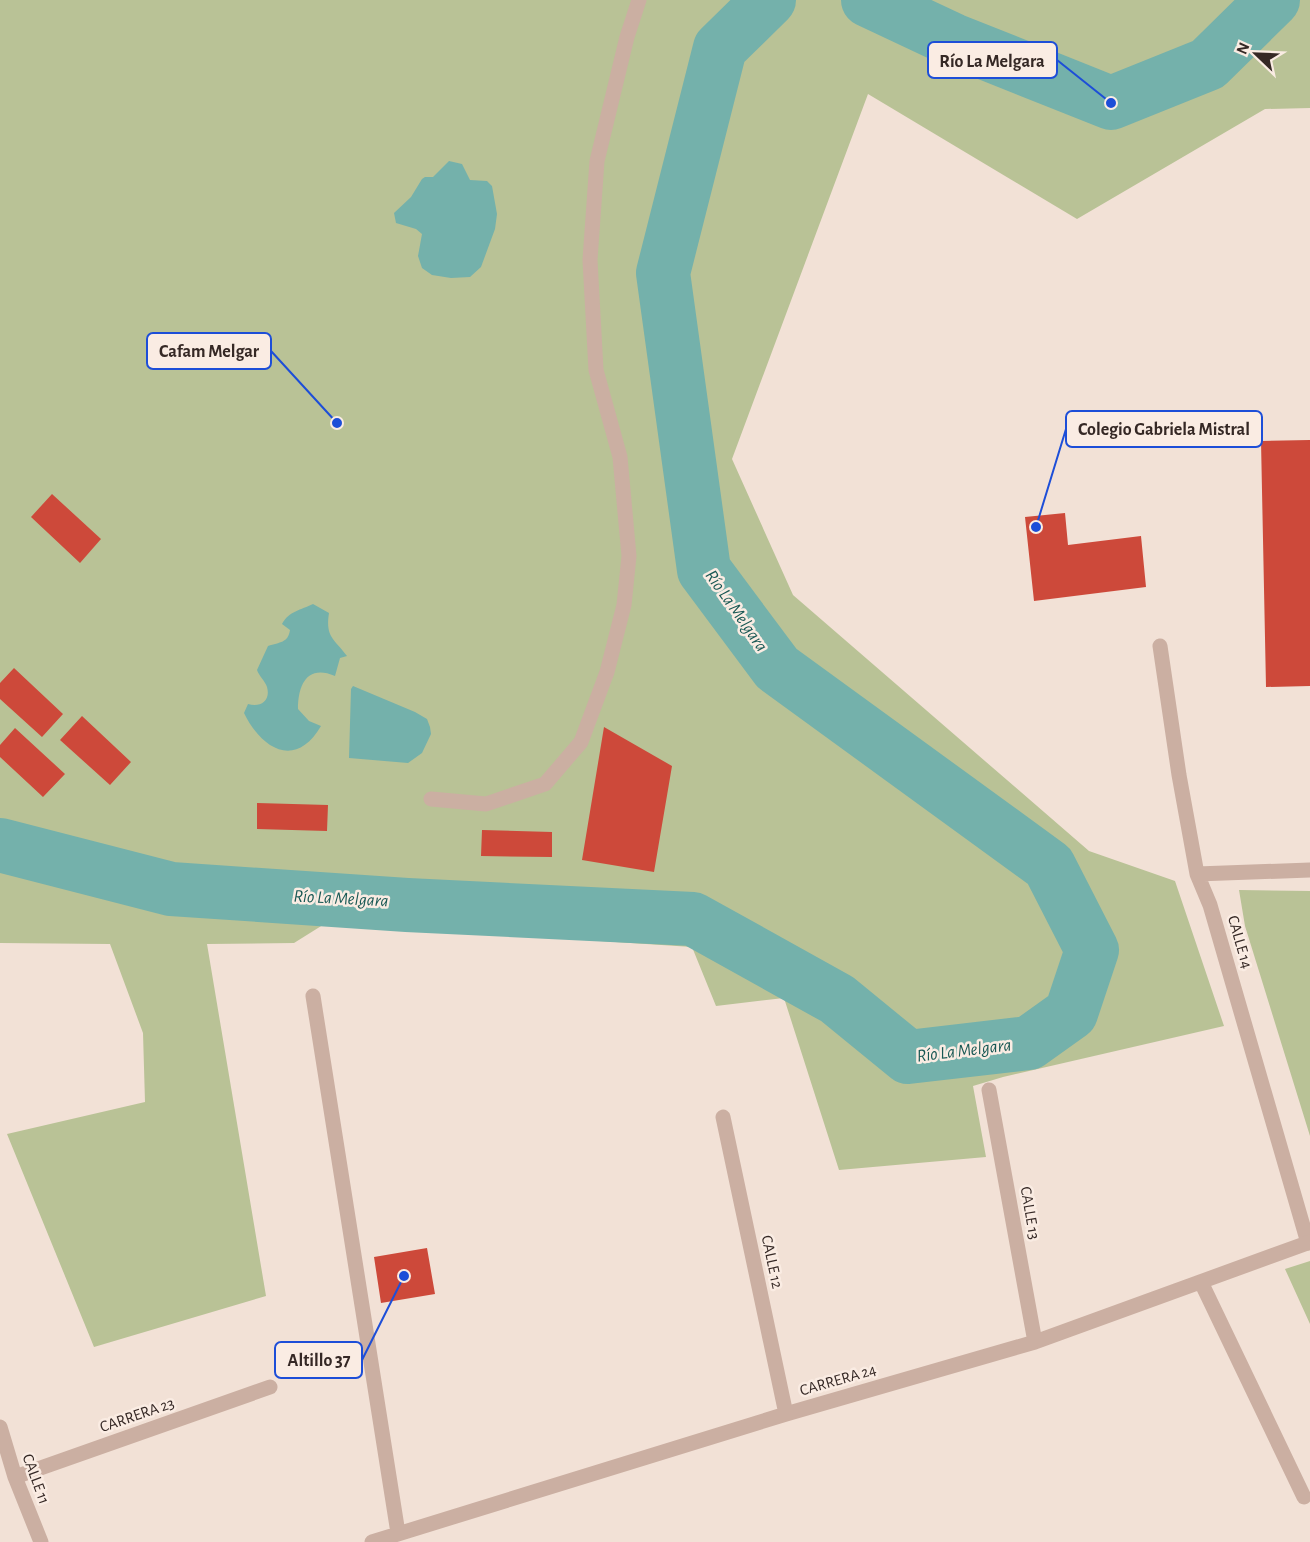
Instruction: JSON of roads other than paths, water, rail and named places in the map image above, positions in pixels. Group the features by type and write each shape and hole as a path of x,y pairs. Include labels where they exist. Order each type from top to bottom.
{"street":[{"path":"431,799 486,804 545,784 581,742 607,672 624,605 628,556 620,456 596,370 590,260 597,161 627,37 639,0"},
{"name":"CALLE 14","path":"1160,646 1179,775 1197,874 1210,905 1309,1243"},
{"path":"1197,874 1310,870"},
{"path":"313,996 398,1533"},
{"name":"CALLE 13","path":"989,1090 1035,1342"},
{"name":"CALLE 12","path":"723,1117 786,1414"},
{"name":"CARRERA 24","path":"372,1542 786,1414 1035,1342 1309,1243"},
{"path":"1201,1282 1304,1497"},
{"name":"CARRERA 23","path":"15,1478 270,1387"},
{"name":"CALLE 11","path":"0,1427 15,1478 41,1542"}],"water":[{"path":"449,161 462,164 470,180 487,181 492,186 497,214 495,229 481,267 470,277 451,278 432,275 422,268 418,256 422,234 416,229 396,223 394,213 411,197 422,179 433,177"},
{"path":"313,604 329,613 330,633 347,656 340,658 335,676 317,673 306,679 300,692 298,709 309,721 321,726 301,747 290,751 280,750 260,737 244,713 248,704 257,705 266,700 267,687 257,670 268,646 283,641 287,637 290,630 282,624 288,616"},
{"path":"353,686 427,719 431,734 422,753 408,763 349,758 351,689"}],"waterway":[{"name":"Río La Melgara","path":"0,845 171,889 407,905 693,919 837,999 908,1057 1029,1043 1071,1013 1092,950 1049,866 777,668 704,570 663,273 720,48 769,0"},
{"name":"Río La Melgara","path":"868,0 953,40 1111,103 1208,64 1273,0"}],"place":[{"name":"Río La Melgara","path":"1111,103"},
{"name":"Cafam Melgar","path":"337,423"},
{"name":"Colegio Gabriela Mistral","path":"1036,527"},
{"name":"Altillo 37","path":"404,1276"}]}
